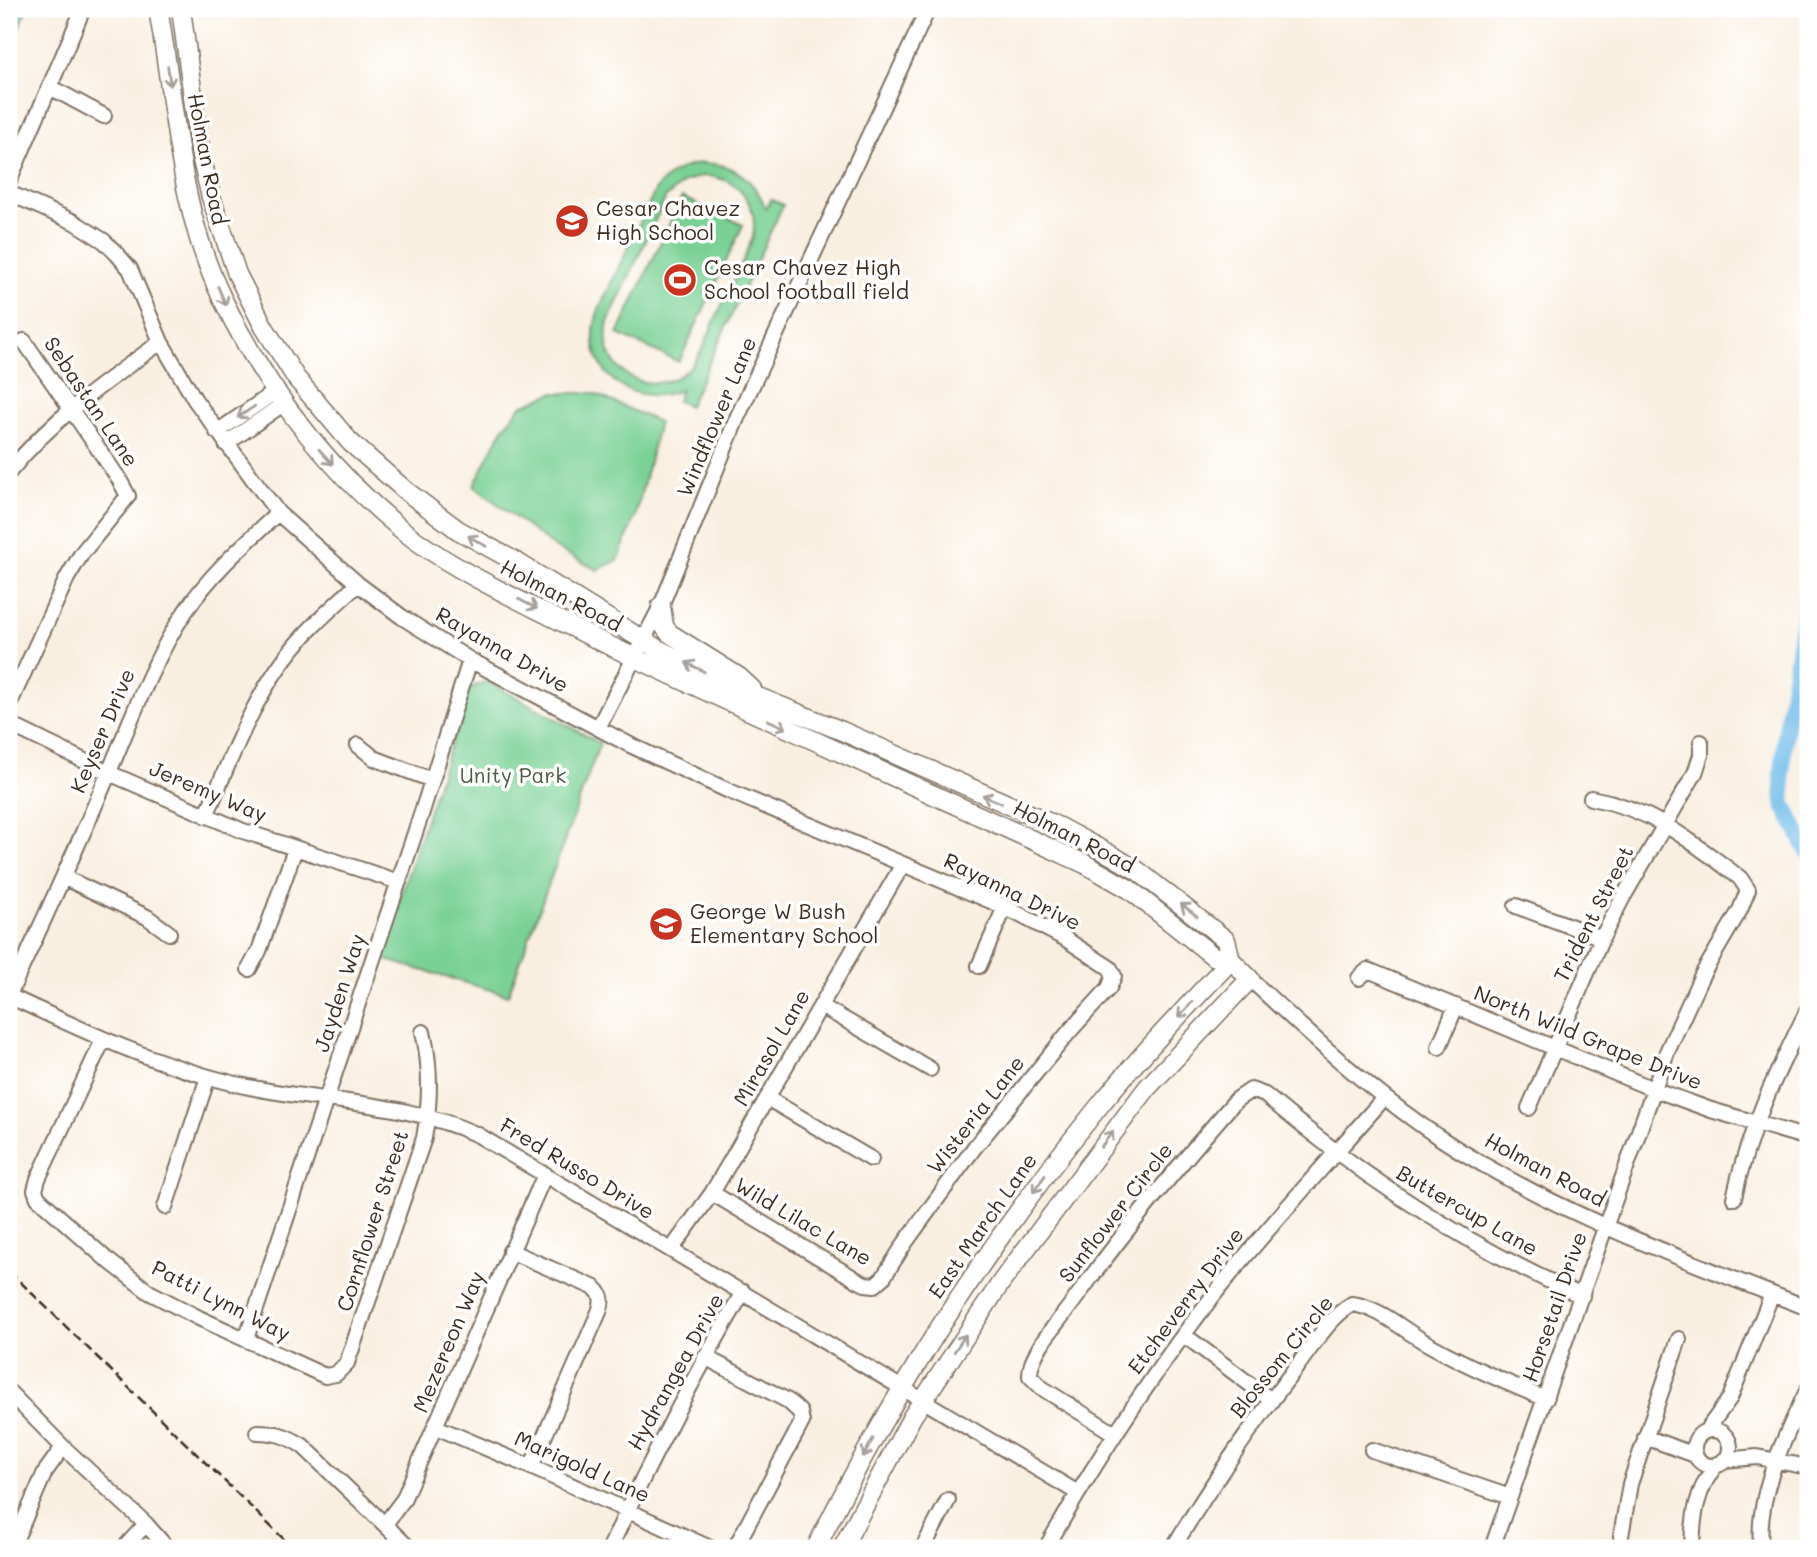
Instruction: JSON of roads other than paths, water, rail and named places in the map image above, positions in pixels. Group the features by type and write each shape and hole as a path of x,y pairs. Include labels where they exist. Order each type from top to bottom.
{"main road":[{"name":"Holman Road","path":"159,9 185,187 200,241 221,298 279,398 325,457 359,493 404,532 454,565 635,659 1085,864 1129,889 1213,956 1231,960"},
{"name":"Holman Road","path":"181,9 201,156 211,197 237,274 264,327 296,378 350,442 458,530 518,563 644,640 731,686 842,731 1050,823 1113,856 1138,871 1226,940 1231,960 1250,979"},
{"path":"661,606 664,626 669,633 738,677 765,701"},
{"name":"East March Lane","path":"816,1548 902,1389 963,1293 1050,1168 1140,1058 1231,960"},
{"path":"842,1548 922,1400 1003,1281 1147,1088 1250,979"}],"street":[{"path":"9,181 83,9"},
{"name":"Windflower Lane","path":"598,728 661,606 737,418 928,9"},
{"path":"50,87 104,116"},
{"name":"Rayanna Drive","path":"9,193 75,222 104,241 130,268 161,342 221,438 278,513 358,584 402,617 470,660 678,769 1005,907 1064,938 1110,968 1114,976"},
{"name":"Sebastan Lane","path":"9,705 49,613 74,565 128,496 24,341"},
{"path":"9,472 44,432 69,409 161,342"},
{"path":"221,438 279,398"},
{"name":"Keyser Drive","path":"9,995 109,773 144,687 169,638 187,609 223,564 278,513"},
{"path":"206,816 244,728 270,680 300,639 358,584"},
{"name":"Jayden Way","path":"246,1339 470,660"},
{"name":"Jeremy Way","path":"9,724 206,816 295,849 398,882"},
{"name":"Trident Street","path":"1529,1108 1602,938 1695,773 1701,755 1701,742"},
{"path":"358,746 374,758 432,780"},
{"path":"1591,798 1625,806 1666,824"},
{"name":"Horsetail Drive","path":"1492,1548 1653,1089 1702,975 1740,910 1748,890 1740,878 1666,824"},
{"path":"249,969 259,951 295,849"},
{"name":"Mirasol Lane","path":"671,1250 712,1193 903,864"},
{"path":"63,877 148,917 169,933"},
{"path":"1516,906 1602,938"},
{"path":"979,965 1005,907"},
{"name":"North Wild Grape Drive","path":"1359,978 1368,970 1653,1089 1808,1138"},
{"name":"Wisteria Lane","path":"875,1284 883,1278 974,1148 1109,988 1114,976"},
{"name":"Holman Road","path":"1250,979 1346,1068 1384,1098 1489,1168 1605,1228 1808,1308"},
{"name":"Fred Russo Drive","path":"9,995 103,1040 208,1077 290,1095 376,1105 428,1115 478,1135 1078,1493"},
{"path":"821,1006 930,1069"},
{"path":"1439,1047 1455,1006"},
{"path":"1734,1198 1755,1123 1771,1083 1808,1009"},
{"name":"Cornflower Street","path":"336,1374 347,1363 424,1138 428,1115 428,1069 423,1032"},
{"name":"Patti Lynn Way","path":"103,1040 38,1179 35,1190 38,1198 105,1258 149,1292 181,1310 315,1372 325,1376 336,1374"},
{"path":"165,1207 208,1077"},
{"name":"Sunflower Circle","path":"1115,1434 1042,1388 1030,1376 1030,1367 1060,1319 1153,1196 1236,1100 1251,1090 1265,1095 1336,1153"},
{"path":"767,1098 870,1159"},
{"name":"Etcheverry Drive","path":"1046,1548 1115,1434 1184,1335 1259,1239 1384,1098"},
{"name":"Buttercup Lane","path":"1336,1153 1391,1192 1470,1241 1515,1266 1581,1296"},
{"name":"Mezereon Way","path":"385,1524 403,1500 545,1174"},
{"name":"Wild Lilac Lane","path":"712,1193 857,1280 865,1284 875,1284"},
{"path":"510,1251 595,1288 602,1298 599,1312 531,1467"},
{"name":"Hydrangea Drive","path":"610,1548 652,1457 743,1292"},
{"path":"1696,1505 1693,1497 1697,1457 1694,1450 1701,1435 1730,1398 1772,1293"},
{"name":"Blossom Circle","path":"1173,1548 1271,1399 1338,1315 1352,1304 1370,1309 1464,1363 1546,1399"},
{"path":"1184,1335 1271,1399"},
{"path":"1621,1536 1625,1504 1650,1438 1679,1339"},
{"path":"705,1357 788,1401 800,1412 802,1422 735,1548"},
{"path":"1760,1548 1763,1513 1776,1460 1808,1389"},
{"path":"9,1392 63,1447 146,1524 167,1548"},
{"path":"1692,1548 1696,1505 1704,1481 1728,1456 1723,1427 1732,1403 1730,1398"},
{"name":"Marigold Lane","path":"436,1427 710,1548"},
{"path":"1650,1438 1661,1436 1688,1440 1711,1430 1757,1457"},
{"path":"257,1432 274,1432 303,1446 410,1548"},
{"path":"1650,1438 1697,1457 1709,1465 1757,1457 1808,1467"},
{"path":"12,1548 45,1472 63,1447"},
{"path":"1372,1450 1510,1497"},
{"path":"923,1548 948,1500"},
{"path":"124,1548 146,1524"}],"waterway":[{"path":"9,40 23,9"},
{"path":"1808,588 1785,735 1782,775 1784,805 1808,852"}],"railway":[{"path":"9,1271 293,1548"}],"place":[{"name":"Cesar Chavez High School","path":"572,221"},
{"name":"Cesar Chavez High School football field","path":"680,280"},
{"name":"George W Bush Elementary School","path":"666,924"}],"park label":[{"name":"Unity Park","path":"513,776"}]}
